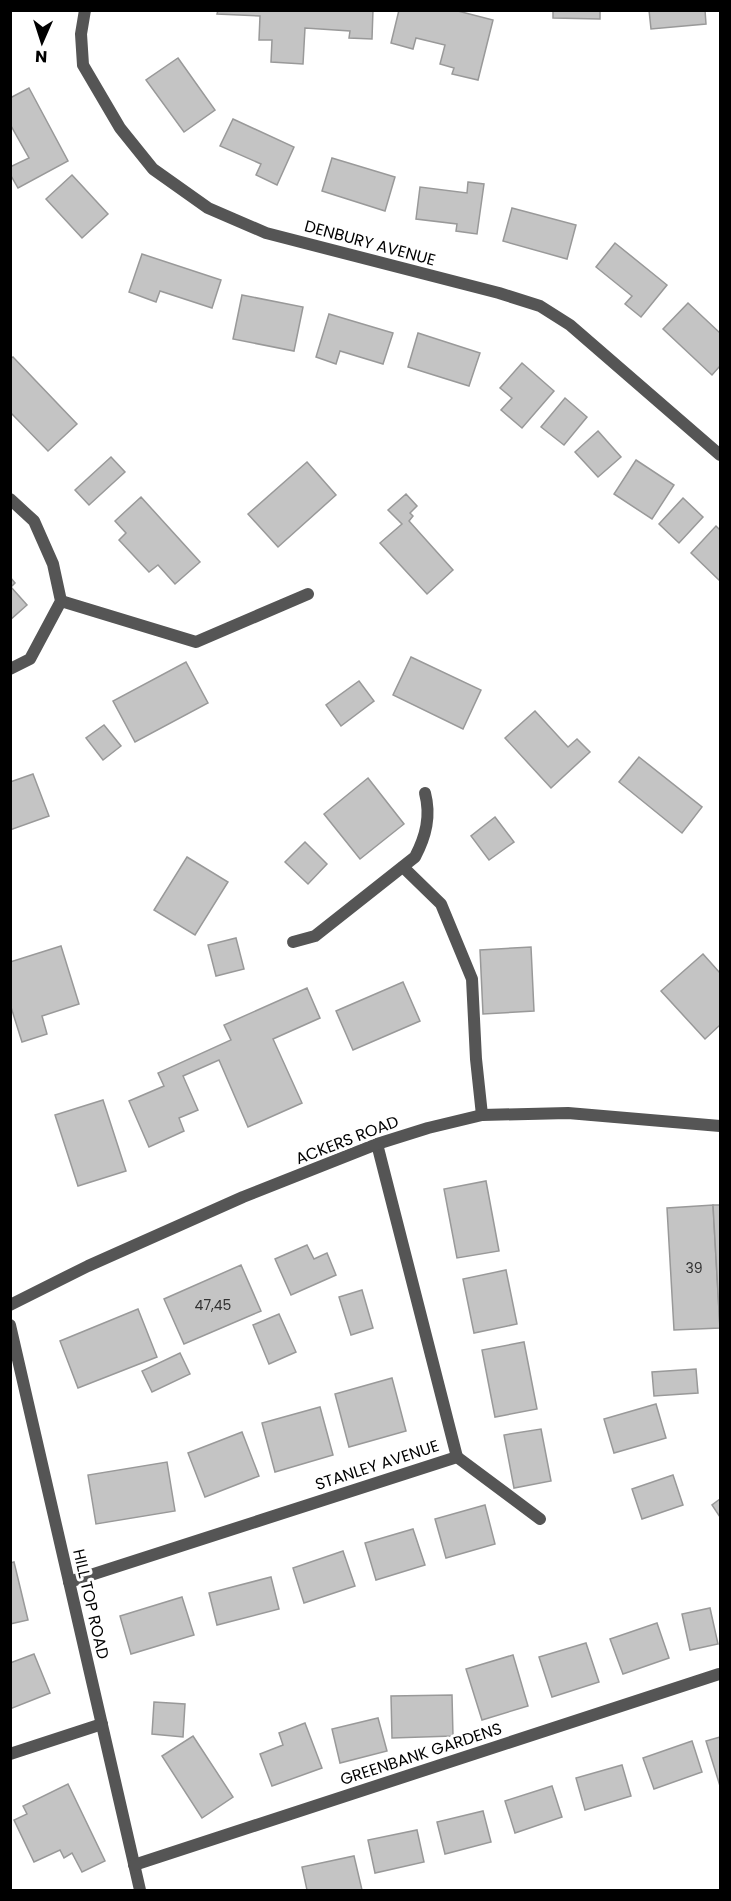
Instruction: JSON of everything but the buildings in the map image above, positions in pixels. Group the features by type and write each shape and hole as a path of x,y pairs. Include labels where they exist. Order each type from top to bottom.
{"street":[{"name":"DENBURY AVENUE","path":"85,10 81,34 83,65 120,128 153,169 208,208 266,233 488,290 540,306 570,325 720,455"},
{"path":"10,499 34,521 53,564 61,601 30,659 10,669"},
{"path":"61,601 196,642 308,594"},
{"path":"293,942 315,936 415,857 425,834 429,807 425,793"},
{"path":"403,867 441,904 471,979 482,1115"},
{"name":"ACKERS ROAD","path":"10,1305 88,1266 243,1197 377,1144 428,1128 482,1115 568,1113 720,1126"},
{"name":"STANLEY AVENUE","path":"69,1582 457,1457 377,1144"},
{"name":"HILL TOP ROAD","path":"10,1325 140,1890"},
{"path":"457,1457 540,1519"},
{"name":"GREENBANK GARDENS","path":"134,1865 719,1674"},
{"path":"10,1754 102,1724"}]}
